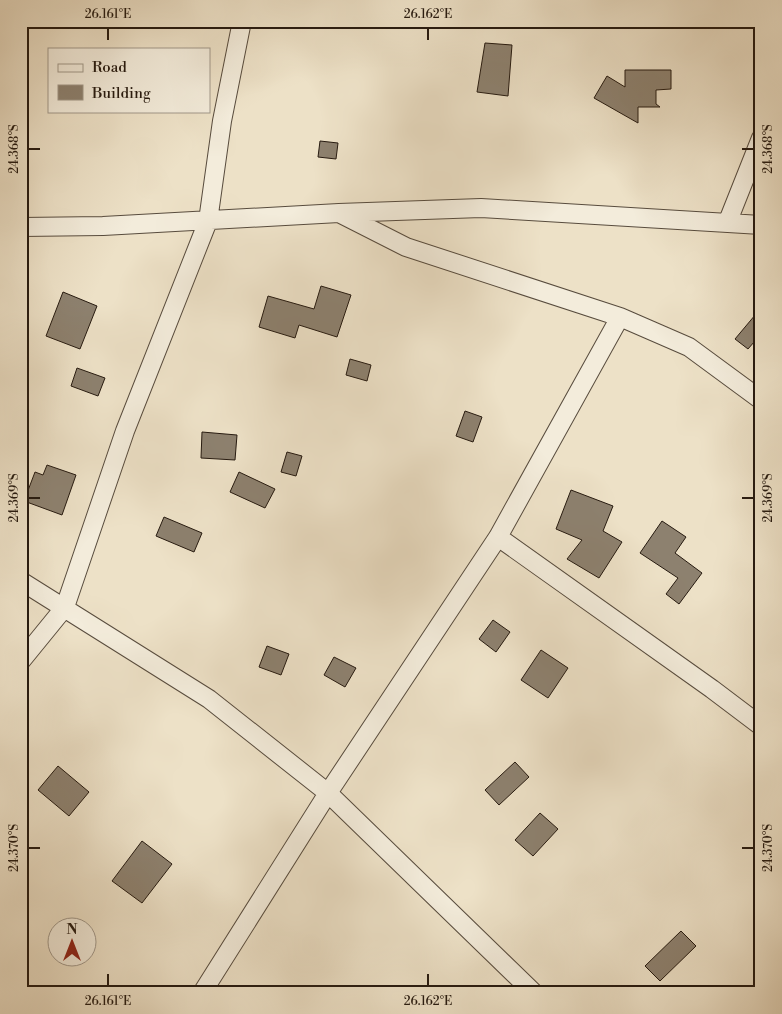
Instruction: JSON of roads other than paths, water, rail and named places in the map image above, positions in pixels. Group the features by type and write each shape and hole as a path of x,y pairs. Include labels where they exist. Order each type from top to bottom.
{"street":[{"path":"21,661 65,606 125,431 208,221 222,120 242,21"},
{"path":"728,221 761,138"},
{"path":"21,227 103,226 339,213 481,208 728,221 761,225"},
{"path":"339,213 406,247 620,317 689,348 761,400"},
{"path":"202,993 328,793 498,537 620,317"},
{"path":"498,537 761,726"},
{"path":"21,581 65,606 209,699 328,793 534,993"}]}
